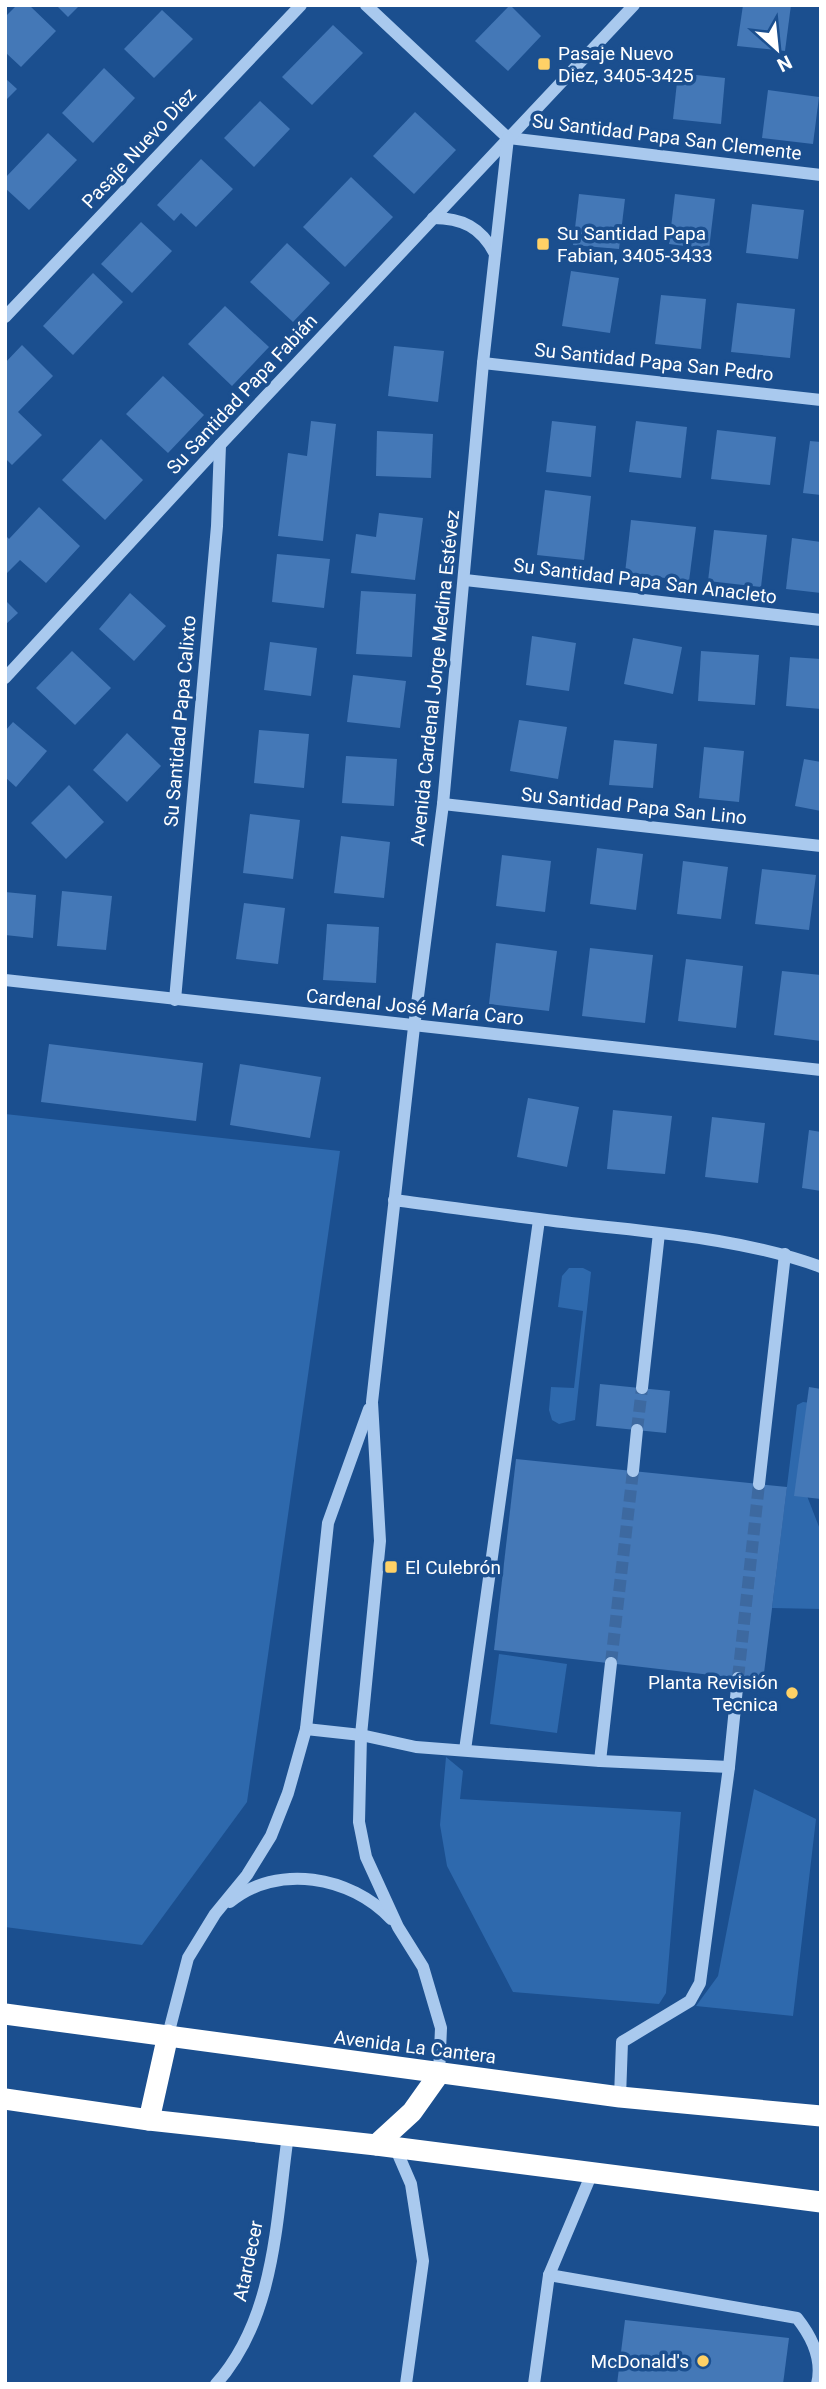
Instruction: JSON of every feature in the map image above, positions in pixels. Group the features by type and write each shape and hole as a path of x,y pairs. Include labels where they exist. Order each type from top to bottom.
{"highway":[{"name":"Avenida La Cantera","path":"5,2014 620,2097 821,2116"},
{"path":"149,2120 168,2035"},
{"path":"386,2146 439,2074"},
{"path":"5,2099 149,2120 386,2146 821,2202"}],"street":[{"name":"Pasaje Nuevo Diez","path":"5,317 301,5"},
{"path":"366,5 508,138 634,5"},
{"name":"Su Santidad Papa San Clemente","path":"508,138 821,175"},
{"name":"Su Santidad Papa Fabián","path":"5,678 508,138"},
{"name":"Avenida Cardenal Jorge Medina Estévez","path":"439,2074 441,2028 423,1967 398,1927 366,1857 359,1822 361,1735 380,1541 372,1402 414,1027 443,804 483,363 508,138"},
{"path":"433,218 452,218 469,224 481,232 495,254"},
{"name":"Su Santidad Papa San Pedro","path":"483,363 821,400"},
{"name":"Su Santidad Papa Calixto","path":"175,1000 217,526 220,445"},
{"name":"Su Santidad Papa San Anacleto","path":"465,580 821,621"},
{"name":"Su Santidad Papa San Lino","path":"443,804 821,846"},
{"name":"Cardenal José María Caro","path":"5,980 821,1070"},
{"path":"394,1200 659,1233 785,1254 821,1267"},
{"path":"465,1750 539,1220"},
{"path":"642,1388 659,1233"},
{"path":"759,1483 785,1254"},
{"name":"Avenida Cardenal Jorge Medina Estévez","path":"168,2035 188,1958 215,1914 247,1875 271,1836 288,1793 306,1729 328,1523 372,1402"},
{"path":"633,1471 637,1430"},
{"path":"600,1761 611,1663"},
{"path":"620,2097 622,2042 690,2001 701,1983 738,1678"},
{"path":"306,1729 361,1735 416,1747 600,1761 729,1767"},
{"path":"215,1914 236,1897 260,1885 287,1879 314,1879 338,1884 360,1894 381,1909 398,1927"},
{"name":"Atardecer","path":"216,2384 247,2338 264,2294 273,2249 288,2135"},
{"path":"386,2146 411,2184 423,2261 406,2384"},
{"path":"534,2384 549,2275 592,2173"},
{"path":"549,2275 797,2318 810,2334 821,2369 817,2384"}],"shaded area":[{"path":"5,1114 340,1151 247,1802 142,1945 5,1927"},
{"path":"569,1268 583,1268 591,1272 575,1420 559,1424 552,1420 549,1410 551,1387 574,1388 583,1311 558,1307 562,1276"},
{"path":"803,1402 811,1403 802,1483 821,1532 821,1609 772,1608 797,1405"},
{"path":"499,1654 567,1664 557,1733 490,1724"},
{"path":"446,1757 463,1771 460,1799 681,1812 666,1993 659,2004 513,1992 447,1866 440,1825"},
{"path":"754,1789 816,1819 793,2016 696,2006 718,1976"}],"building":[{"path":"17,5 29,5 56,31 21,67 5,52 5,17"},
{"path":"56,5 80,5 68,17"},
{"path":"510,5 541,36 508,71 475,41"},
{"path":"743,5 791,5 785,51 737,46"},
{"path":"162,10 193,39 154,78 124,49"},
{"path":"333,25 363,53 312,105 282,77"},
{"path":"104,68 135,98 93,143 62,113"},
{"path":"678,73 725,78 721,124 673,119"},
{"path":"5,78 17,89 5,101"},
{"path":"768,90 819,97 813,144 762,138"},
{"path":"260,101 290,129 254,167 224,138"},
{"path":"415,112 456,150 414,194 373,156"},
{"path":"48,133 77,160 29,210 5,188 5,178"},
{"path":"201,159 233,189 196,227 181,213 174,221 157,205"},
{"path":"351,177 393,217 345,267 303,227"},
{"path":"579,194 625,199 619,249 573,245"},
{"path":"675,194 715,199 709,249 669,244"},
{"path":"752,204 804,210 798,259 746,253"},
{"path":"141,222 172,251 132,293 101,264"},
{"path":"287,243 330,283 293,322 250,282"},
{"path":"571,271 619,278 610,333 562,326"},
{"path":"93,273 123,302 73,355 43,326"},
{"path":"661,295 706,299 701,349 655,344"},
{"path":"737,303 795,309 790,358 731,352"},
{"path":"225,306 269,347 232,386 188,344"},
{"path":"22,345 53,376 18,412 42,435 12,465 5,458 5,363"},
{"path":"394,346 444,351 438,402 388,396"},
{"path":"163,376 204,415 168,453 126,414"},
{"path":"311,421 336,424 323,541 278,536 288,453 307,456"},
{"path":"552,421 596,426 591,477 546,472"},
{"path":"636,421 687,427 681,478 629,472"},
{"path":"717,430 776,437 770,485 711,479"},
{"path":"377,431 433,434 431,478 376,476"},
{"path":"101,439 143,480 105,520 62,480"},
{"path":"810,441 821,442 821,495 803,493"},
{"path":"545,490 591,496 584,560 537,555"},
{"path":"39,507 80,546 46,583 20,560 5,575 5,535 9,539"},
{"path":"379,513 423,518 415,580 351,573 356,534 376,537"},
{"path":"631,520 696,527 689,581 625,573"},
{"path":"714,530 767,535 761,587 708,581"},
{"path":"792,538 821,542 821,593 786,589"},
{"path":"277,554 330,559 324,608 272,602"},
{"path":"361,591 416,594 412,657 356,654"},
{"path":"130,593 166,626 134,661 99,629"},
{"path":"5,600 18,613 5,625"},
{"path":"532,636 576,643 569,691 526,685"},
{"path":"633,638 682,647 673,694 624,684"},
{"path":"270,642 317,648 311,696 264,690"},
{"path":"72,651 111,688 75,725 36,688"},
{"path":"701,651 759,655 755,705 698,701"},
{"path":"790,657 821,659 821,709 786,706"},
{"path":"353,675 406,681 400,728 347,722"},
{"path":"519,720 567,727 558,779 510,771"},
{"path":"13,722 47,751 16,787 5,777 5,731"},
{"path":"259,730 309,734 304,788 254,783"},
{"path":"127,733 161,766 127,802 93,770"},
{"path":"614,740 657,744 653,788 609,785"},
{"path":"704,747 744,751 739,802 699,798"},
{"path":"346,756 397,759 394,806 342,803"},
{"path":"804,759 821,762 821,811 795,806"},
{"path":"69,785 104,822 66,859 31,823"},
{"path":"250,814 300,820 293,879 243,873"},
{"path":"341,836 390,842 384,898 334,893"},
{"path":"597,848 643,854 636,910 590,904"},
{"path":"502,855 551,861 545,912 496,906"},
{"path":"683,861 728,867 721,919 677,914"},
{"path":"762,869 816,875 809,930 755,924"},
{"path":"62,891 112,896 106,950 57,946"},
{"path":"5,892 36,895 33,938 5,935"},
{"path":"244,903 285,908 278,964 236,959"},
{"path":"327,924 379,927 376,983 323,980"},
{"path":"496,943 557,951 549,1011 489,1004"},
{"path":"590,948 653,955 645,1023 582,1016"},
{"path":"686,959 743,966 736,1028 678,1021"},
{"path":"782,971 821,975 821,1041 774,1035"},
{"path":"49,1044 203,1063 196,1121 41,1102"},
{"path":"240,1064 321,1077 310,1138 230,1125"},
{"path":"528,1098 579,1107 567,1167 517,1157"},
{"path":"613,1110 672,1116 665,1174 607,1169"},
{"path":"712,1117 765,1123 758,1183 705,1177"},
{"path":"809,1130 821,1132 821,1191 802,1188"},
{"path":"600,1384 670,1391 666,1433 596,1426"},
{"path":"809,1387 821,1389 821,1499 794,1496"},
{"path":"516,1459 787,1487 763,1681 494,1650"},
{"name":"McDonald's","path":"625,2320 789,2338 783,2384 617,2384"}],"tunnel":[{"path":"637,1430 642,1388"},
{"path":"611,1663 633,1471"},
{"path":"738,1678 759,1484"}],"place":[{"name":"Pasaje Nuevo Diez, 3405-3425","path":"544,64"},
{"name":"Su Santidad Papa Fabian, 3405-3433","path":"543,244"},
{"name":"El Culebrón","path":"391,1567"},
{"name":"Planta Revisión Tecnica","path":"792,1693"},
{"name":"McDonald's","path":"703,2361"}]}
